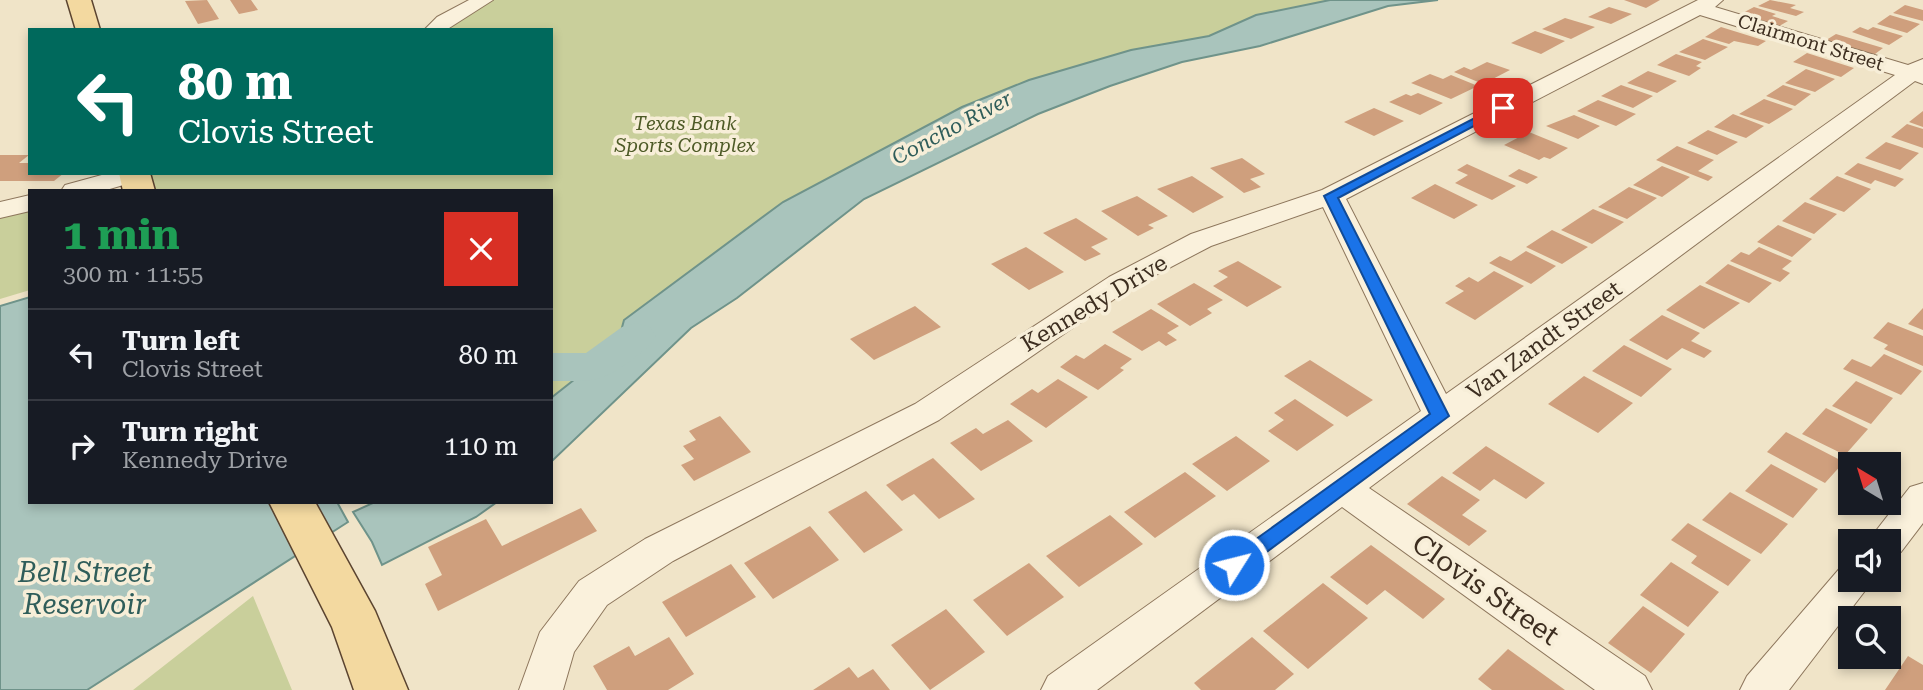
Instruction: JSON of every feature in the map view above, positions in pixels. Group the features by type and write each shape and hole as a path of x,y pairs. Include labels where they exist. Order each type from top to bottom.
{"main road":[{"path":"79,0 87,28"},
{"path":"293,504 356,626 381,690"}],"street":[{"path":"436,28 483,0"},
{"name":"Clairmont Street","path":"1706,4 1919,72"},
{"name":"Kennedy Drive","path":"541,690 555,645 593,593 659,550 927,412 1119,283 1201,240 1331,196 1706,4"},
{"name":"Van Zandt Street","path":"1063,690 1919,72"},
{"path":"81,189 131,175"},
{"path":"1331,196 1440,416"},
{"path":"0,210 28,203"},
{"name":"Clovis Street","path":"1342,488 1630,690"},
{"path":"1897,529 1923,498"},
{"path":"1762,690 1843,592"}],"green space":[{"name":"Texas Bank Sports Complex","path":"483,0 1406,0 1032,86 553,399 553,189 139,189 138,175 553,175 553,28 437,28"},
{"path":"28,211 28,291 0,299 0,217"},
{"path":"253,596 292,690 133,690"}],"water":[{"path":"1330,0 1438,0 1388,6 1260,46 1182,62 1110,86 1038,114 864,199 737,298 691,328 553,460 553,396 617,346 624,320 783,202 962,107 1029,80 1131,50 1209,36 1256,15"},
{"name":"Bell Street Reservoir","path":"28,298 28,504 338,504 348,522 87,690 0,690 0,306"},
{"path":"371,504 494,504 476,517 382,565 372,542 353,512"}],"building":[{"path":"207,0 219,19 198,24 185,1"},
{"path":"230,0 251,0 258,10 239,14"},
{"path":"1624,0 1660,0 1646,8"},
{"path":"1770,0 1796,5 1790,8 1804,12 1796,16 1758,6"},
{"path":"1905,5 1923,10 1923,21 1893,13"},
{"path":"1609,7 1632,14 1611,24 1588,17"},
{"path":"1754,7 1788,21 1776,28 1737,16"},
{"path":"1890,15 1920,24 1907,33 1877,24"},
{"path":"1565,18 1595,27 1571,39 1542,29"},
{"path":"1721,27 1766,41 1758,46 1734,41 1729,44 1705,37"},
{"path":"1860,27 1868,30 1873,27 1903,36 1889,45 1852,32"},
{"path":"1535,31 1565,41 1541,54 1511,43"},
{"path":"1836,34 1883,48 1871,57 1823,42"},
{"path":"1703,39 1728,47 1705,60 1679,52"},
{"path":"1807,53 1854,68 1841,77 1793,62"},
{"path":"1676,54 1702,62 1696,66 1701,68 1689,76 1657,65"},
{"path":"1487,62 1510,70 1483,84 1454,72 1464,67 1471,70"},
{"path":"1806,69 1835,79 1815,92 1785,83"},
{"path":"1648,71 1677,81 1657,93 1627,83"},
{"path":"1430,74 1443,79 1451,75 1478,86 1451,99 1411,83"},
{"path":"1621,85 1653,96 1633,108 1601,96"},
{"path":"1783,85 1811,94 1795,106 1766,96"},
{"path":"1418,93 1443,103 1420,115 1389,102 1406,94 1411,96"},
{"path":"1764,99 1793,109 1769,124 1739,114"},
{"path":"1598,100 1636,114 1616,126 1577,111"},
{"path":"1374,108 1404,121 1374,136 1344,122"},
{"path":"1923,111 1923,127 1909,122"},
{"path":"1733,114 1764,126 1746,138 1714,127"},
{"path":"1574,115 1600,126 1578,139 1546,126"},
{"path":"1907,124 1923,129 1923,148 1891,137"},
{"path":"1708,130 1738,142 1717,155 1687,143"},
{"path":"1529,132 1568,148 1550,159 1544,157 1539,160 1504,145"},
{"path":"1886,142 1919,153 1900,170 1865,158"},
{"path":"1677,146 1714,160 1698,171 1713,177 1708,181 1656,160"},
{"path":"0,155 28,155 19,163 28,163 28,175 62,175 54,181 0,181"},
{"path":"1242,158 1265,174 1250,179 1261,187 1244,193 1210,168"},
{"path":"1858,163 1904,179 1895,187 1875,180 1871,184 1844,174"},
{"path":"1467,164 1516,186 1492,200 1455,183 1468,175 1457,170"},
{"path":"1662,166 1690,177 1662,197 1633,185"},
{"path":"1519,169 1538,177 1527,184 1508,176"},
{"path":"1192,176 1224,197 1193,213 1157,189"},
{"path":"1837,176 1871,189 1844,212 1809,199"},
{"path":"1435,184 1478,205 1454,219 1411,198"},
{"path":"1629,187 1657,198 1627,219 1598,207"},
{"path":"1137,196 1168,216 1148,225 1154,228 1138,236 1101,211"},
{"path":"1805,202 1837,214 1814,234 1782,221"},
{"path":"1593,209 1624,222 1592,244 1561,230"},
{"path":"1076,218 1108,239 1091,247 1101,254 1085,261 1043,233"},
{"path":"1778,225 1812,239 1792,257 1757,242"},
{"path":"1552,230 1588,247 1562,264 1526,247"},
{"path":"1026,247 1064,272 1029,290 991,264"},
{"path":"1759,247 1792,261 1782,269 1790,273 1780,282 1730,261 1741,252 1749,255"},
{"path":"1526,251 1556,266 1531,284 1489,263 1500,256 1511,261"},
{"path":"1238,261 1282,287 1247,307 1213,286 1228,277 1218,271"},
{"path":"1728,264 1772,283 1749,303 1705,283"},
{"path":"1494,271 1524,286 1475,320 1445,303 1464,291 1455,286 1469,277 1478,282"},
{"path":"1194,283 1223,300 1207,309 1212,313 1190,326 1157,304"},
{"path":"1700,285 1740,303 1704,329 1666,310"},
{"path":"915,306 941,327 874,360 850,339"},
{"path":"1923,308 1923,330 1908,324"},
{"path":"1151,309 1179,326 1167,333 1177,340 1166,346 1159,341 1142,351 1112,332"},
{"path":"1662,315 1700,333 1691,341 1712,351 1704,358 1682,348 1667,360 1629,340"},
{"path":"1888,322 1923,336 1923,366 1884,349 1888,345 1873,338"},
{"path":"1105,344 1132,359 1120,368 1124,370 1098,390 1060,367 1076,355 1084,359"},
{"path":"1624,345 1672,369 1641,397 1592,371"},
{"path":"1884,354 1922,371 1901,395 1843,369 1852,359 1871,367"},
{"path":"1310,360 1373,400 1347,417 1284,376"},
{"path":"1584,376 1633,403 1598,433 1548,404"},
{"path":"1058,379 1088,397 1046,428 1010,404 1032,389 1038,393"},
{"path":"1856,381 1893,398 1871,424 1832,406"},
{"path":"1295,399 1334,425 1297,451 1268,431 1284,420 1274,413"},
{"path":"1826,408 1868,429 1848,452 1839,452 1802,434"},
{"path":"720,416 751,452 694,481 681,465 694,459 683,446 696,440 689,431"},
{"path":"1008,420 1033,441 981,471 950,443 976,428 983,434"},
{"path":"1786,432 1838,459 1838,469 1825,483 1767,452"},
{"path":"1236,436 1270,461 1227,491 1192,464"},
{"path":"1486,446 1545,483 1526,499 1494,479 1480,491 1452,473"},
{"path":"933,458 975,499 939,519 914,494 902,501 886,485"},
{"path":"1771,464 1818,489 1793,518 1745,491"},
{"path":"1185,472 1216,496 1155,538 1124,512"},
{"path":"1442,476 1480,500 1462,515 1487,531 1469,546 1407,504"},
{"path":"866,491 903,530 864,553 828,512"},
{"path":"1730,492 1788,524 1761,554 1702,520"},
{"path":"581,508 597,531 438,611 425,584 442,575 428,547 486,519 502,546"},
{"path":"1110,515 1143,544 1079,587 1046,556"},
{"path":"1688,523 1751,560 1728,586 1691,563 1697,556 1671,540"},
{"path":"810,526 839,560 773,599 744,563"},
{"path":"1371,545 1445,599 1423,619 1385,590 1367,605 1330,577"},
{"path":"1671,562 1719,592 1688,627 1640,595"},
{"path":"1029,563 1064,597 1007,636 973,600"},
{"path":"731,564 756,597 686,637 662,602"},
{"path":"1323,583 1368,618 1308,669 1263,631"},
{"path":"1643,606 1685,634 1651,673 1608,643"},
{"path":"946,609 985,652 930,690 891,645"},
{"path":"669,637 694,674 668,690 607,690 593,666 629,646 635,656"},
{"path":"1252,637 1294,674 1275,690 1201,690 1194,683"},
{"path":"1508,649 1565,690 1492,690 1478,679"},
{"path":"1908,656 1923,665 1923,690 1885,690"},
{"path":"849,667 858,678 873,669 890,690 813,690"}],"waterway":[{"name":"Concho River","path":"553,367 595,367 636,336"}],"route":[{"path":"1234,565 1440,416 1331,196 1503,108"}]}
